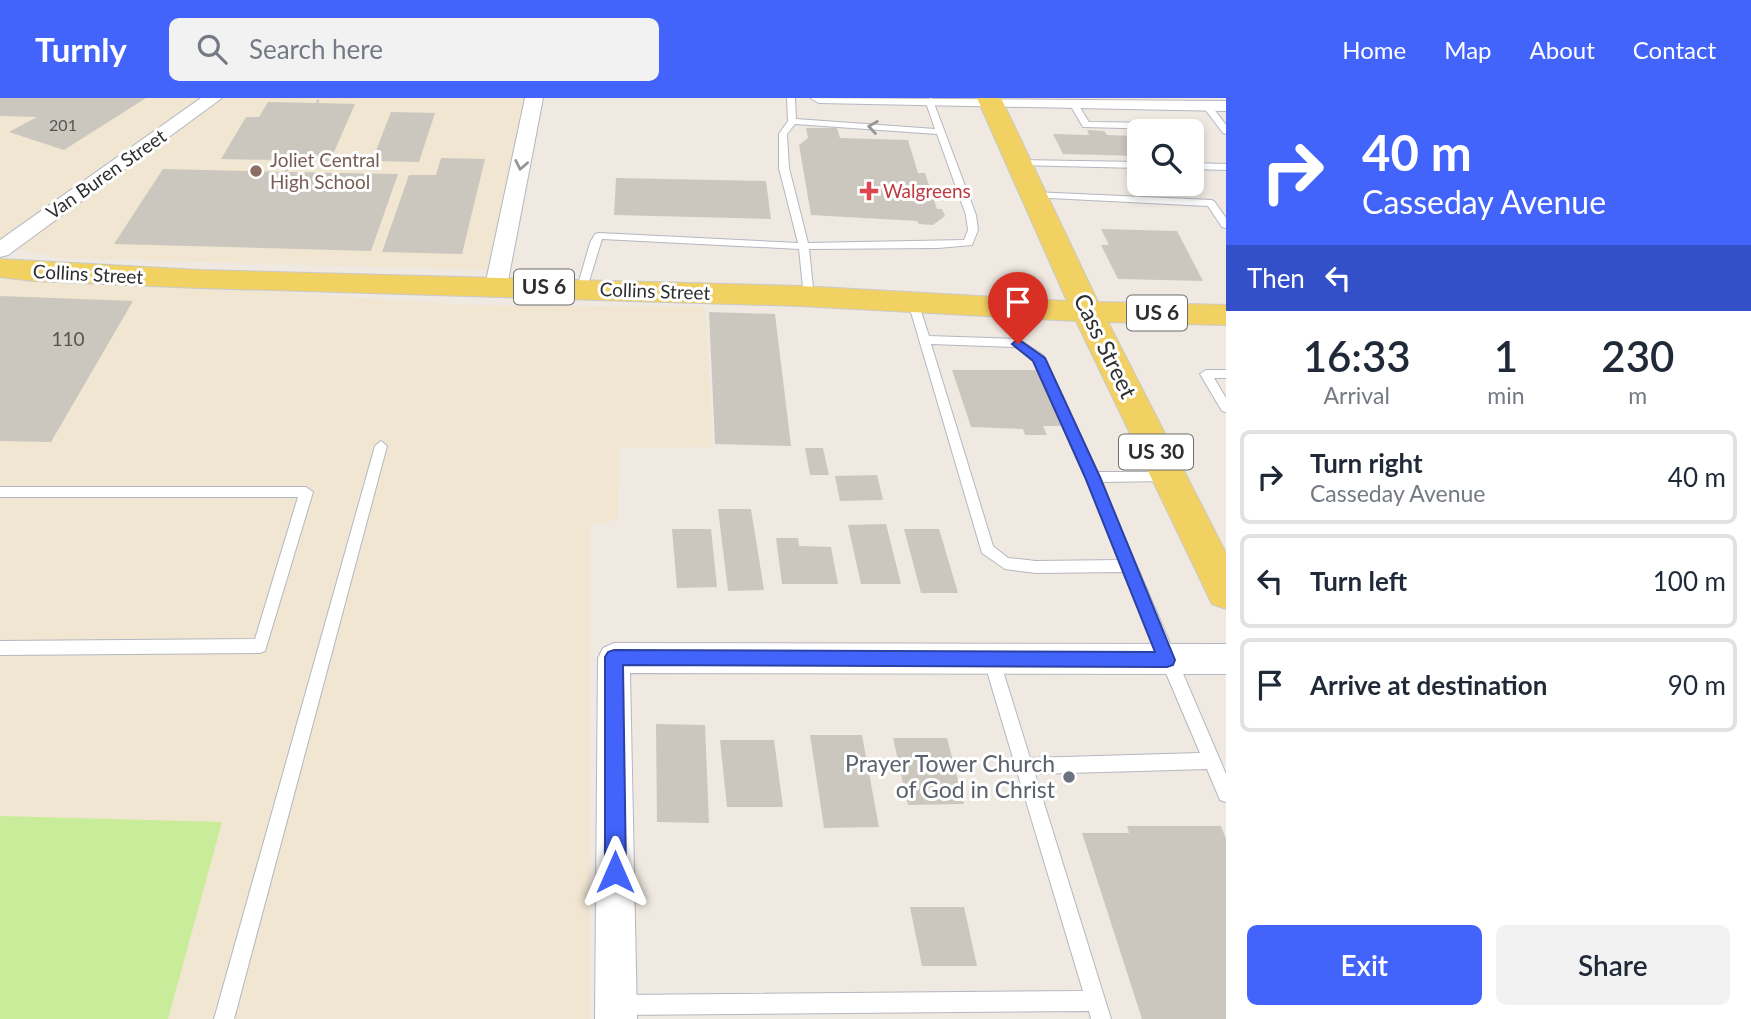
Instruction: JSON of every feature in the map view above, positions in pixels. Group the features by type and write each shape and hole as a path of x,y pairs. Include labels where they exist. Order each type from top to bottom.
{"main road":[{"name":"Cass Street","path":"990,99 1087,312 1226,592"},
{"name":"Collins Street","path":"0,268 34,272 200,279 582,288 809,296 1087,312 1226,315"}],"street":[{"name":"Van Buren Street","path":"0,250 213,98"},
{"path":"496,286 534,98"},
{"path":"819,98 990,99 1226,106"},
{"path":"616,1012 614,657 1226,659"}],"lane":[{"path":"791,98 792,121 783,134 784,169 804,246 809,296"},
{"path":"582,288 595,243 600,236 804,246 968,243 973,230 971,215 929,100"},
{"path":"1073,103 1086,125 1127,126"},
{"path":"1207,106 1226,131"},
{"path":"792,121 843,122 881,129 941,132"},
{"path":"1019,163 1127,165"},
{"path":"1204,166 1226,167"},
{"path":"1033,195 1211,203 1226,225"},
{"path":"913,302 987,549 1005,563 1036,566 1128,566"},
{"path":"924,340 1018,344 1039,358 1226,794"},
{"path":"1226,374 1206,374 1226,408"},
{"path":"224,1019 381,446"},
{"path":"1092,477 1168,476"},
{"path":"0,492 306,492 260,646 0,648"},
{"path":"616,1012 1098,1010 991,658"},
{"path":"1023,765 1212,761"}],"path":[{"path":"317,103 319,98"},
{"path":"286,172 291,160"}],"shaded area":[{"name":"Joliet Central High School","path":"0,98 528,98 491,270 59,258 0,245"},
{"path":"0,274 468,305 705,307 713,447 620,448 618,519 590,525 590,1019 0,1019"}],"green space":[{"path":"0,816 222,822 168,1019 0,1019"}],"building":[{"path":"0,98 146,98 64,150 9,132 37,117 0,116"},
{"path":"268,102 355,104 330,161 221,159 246,117 259,117"},
{"path":"391,112 435,113 419,162 372,161"},
{"name":"Walgreens","path":"806,128 837,128 840,138 908,140 918,173 925,173 937,209 942,209 945,216 933,225 919,224 917,221 811,215 799,145 808,138"},
{"path":"1087,130 1104,131 1107,135 1127,136 1127,156 1063,154 1053,134 1089,135"},
{"path":"441,158 485,159 462,254 382,252 409,175 436,175"},
{"path":"163,169 398,174 371,251 114,244"},
{"path":"616,178 766,181 771,219 614,215"},
{"path":"1101,229 1177,231 1203,281 1118,279 1101,245 1109,245"},
{"path":"0,296 133,301 51,442 0,441"},
{"path":"709,312 775,314 791,446 715,444"},
{"path":"952,370 1038,370 1061,426 1043,426 1047,435 1025,435 1023,429 971,427"},
{"path":"805,448 823,448 829,475 810,475"},
{"path":"877,475 883,500 840,501 835,476"},
{"path":"718,509 751,509 764,590 728,591"},
{"path":"886,524 901,584 861,584 848,525"},
{"path":"672,529 711,529 717,587 677,588"},
{"path":"904,529 939,529 958,593 921,593"},
{"path":"776,538 798,538 799,546 831,547 838,584 782,584"},
{"path":"656,724 705,725 709,823 657,822"},
{"path":"810,735 862,735 879,827 824,828"},
{"path":"893,738 947,738 964,804 908,805"},
{"path":"720,740 774,740 783,807 727,807"},
{"path":"1127,826 1221,826 1226,839 1226,1019 1142,1019 1082,833 1129,833"},
{"path":"910,907 964,907 977,966 922,966"}],"place":[{"name":"Joliet Central High School","path":"256,171"},
{"name":"Walgreens","path":"869,191"},
{"name":"Prayer Tower Church of God in Christ","path":"1069,777"}],"route":[{"path":"615,872 614,657 1167,660 1092,477 1039,358 1018,344"}]}
